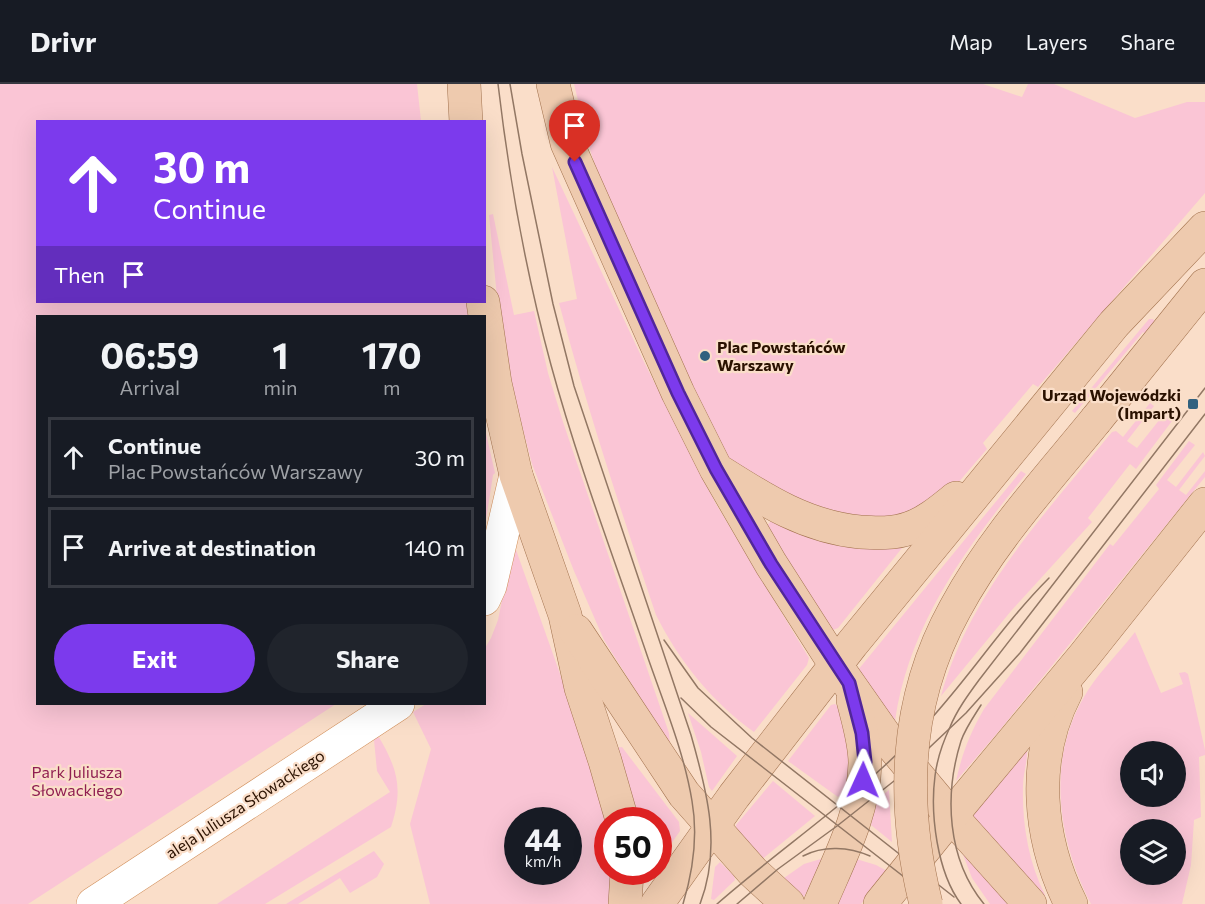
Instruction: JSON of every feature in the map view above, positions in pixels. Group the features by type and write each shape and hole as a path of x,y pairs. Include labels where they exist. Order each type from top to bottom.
{"main road":[{"path":"464,84 466,120"},
{"path":"553,84 567,143 678,393 716,469 771,564 842,674 891,744 951,816 1030,904"},
{"path":"657,904 712,826 842,674 993,470 1114,324 1205,228"},
{"path":"926,904 913,846 911,754 916,717 926,678 942,635 954,609 979,569 1039,490 1205,285"},
{"path":"486,322 495,383 516,475 565,615 581,688 618,807"},
{"path":"716,469 771,504 795,516 842,530 869,533 908,529 920,524 993,470"},
{"path":"880,904 1084,656 1205,504"},
{"path":"565,615 684,794 753,872 788,904"},
{"path":"1071,904 1056,870 1044,821 1046,746 1059,705 1084,656"},
{"path":"820,904 861,799 865,762 862,733 842,674"},
{"path":"625,904 626,885"}],"street":[{"path":"486,595 516,475"},
{"name":"aleja Juliusza Słowackiego","path":"93,904 396,705"}],"green space":[{"name":"Park Juliusza Słowackiego","path":"0,84 417,84 421,120 36,120 36,303 467,303 469,315 36,315 36,705 334,705 28,904 0,904"},
{"name":"Plac Powstańców Warszawy","path":"574,84 983,84 1022,97 1028,84 1054,84 1135,118 1187,102 1205,102 1205,193 1038,387 1033,384 983,443 987,449 957,484 908,518 832,517 734,465 719,444 601,183"},
{"path":"552,167 644,362 716,504 809,658 807,665 754,732 724,708 698,680 675,648 656,615 617,498 559,303 577,299"},
{"path":"493,214 514,315 534,311 548,373 563,422 669,733 670,745 604,640 532,464 510,379 497,297 489,215"},
{"path":"1149,319 1155,322 1147,335 1143,332 1075,413 1072,411"},
{"path":"1150,403 1154,406 1127,441 1137,448 1164,414 1172,421 1136,469 1130,464 1088,518 1092,522 1011,611 941,696 954,658 970,623 1012,556 1112,432 1116,431 1123,437"},
{"path":"486,433 495,473 486,520"},
{"path":"1189,441 1195,445 1167,480 1176,487 1203,452 1205,456 1179,490 1186,495 1205,471 1205,477 956,781 967,744 984,709 1110,544 1113,546 1159,489 1156,485"},
{"path":"1021,471 1026,474 962,559 927,620 902,686 895,721 858,670"},
{"path":"771,521 902,546 902,548 838,628 833,630 766,527"},
{"path":"515,547 576,719 602,807 594,807 594,885 611,885 609,904 430,904 410,824 431,749 413,712 424,705 486,705 486,646 498,620"},
{"path":"1135,632 1161,693 1183,684 1179,673 1188,674 1205,755 1199,757 1201,817 1194,820 1191,865 1182,904 1091,904 1071,854 1064,828 1061,801 1064,748 1072,722 1084,697 1101,672"},
{"path":"835,704 848,738 849,788 838,797 788,761 831,705"},
{"path":"688,713 737,756 712,791 709,787 701,752"},
{"path":"377,734 394,768 398,789 391,827 265,904 217,904 390,792 377,771 374,740"},
{"path":"622,747 668,807 632,807 616,748"},
{"path":"1027,748 1023,786 1025,828 1030,855 1044,897 971,817"},
{"path":"773,781 815,816 761,860 737,836 736,825"},
{"path":"889,790 892,842 871,825 875,801"},
{"path":"672,813 679,822 680,831 672,842"},
{"path":"374,851 384,864 377,877 350,893 340,878 298,904 286,904"},
{"path":"962,852 1009,904 990,904 972,878"},
{"path":"824,858 804,897 784,878 804,864"},
{"path":"853,858 876,865 889,872 861,904 831,904"},
{"path":"720,862 735,880 714,900 711,899 715,867"}],"tram line":[{"path":"498,84 519,225 551,365 585,476 684,764 694,814 694,840 692,866 683,904"},
{"path":"510,84 553,304 574,386 691,735 707,798 710,819 710,861 707,883 700,904"},
{"path":"961,904 946,876 941,859 934,808 937,763 953,721 979,680 1205,388"},
{"path":"737,904 778,869 894,781 966,713 1020,653 1205,414"},
{"path":"717,904 844,801 893,758 950,697 1014,616 1049,578"},
{"path":"664,640 698,688 752,738 954,897"},
{"path":"681,698 711,727 939,904"},
{"path":"981,705 961,741 952,783 951,804 952,826 962,867 984,904"},
{"path":"803,856 819,850 837,848 870,856"}],"place":[{"name":"Plac Powstańców Warszawy","path":"705,356"},
{"name":"Urząd Wojewódzki (Impart)","path":"1193,404"}],"route":[{"path":"575,162 678,393 716,469 771,564 849,683 862,733 865,762 863,780"}]}
